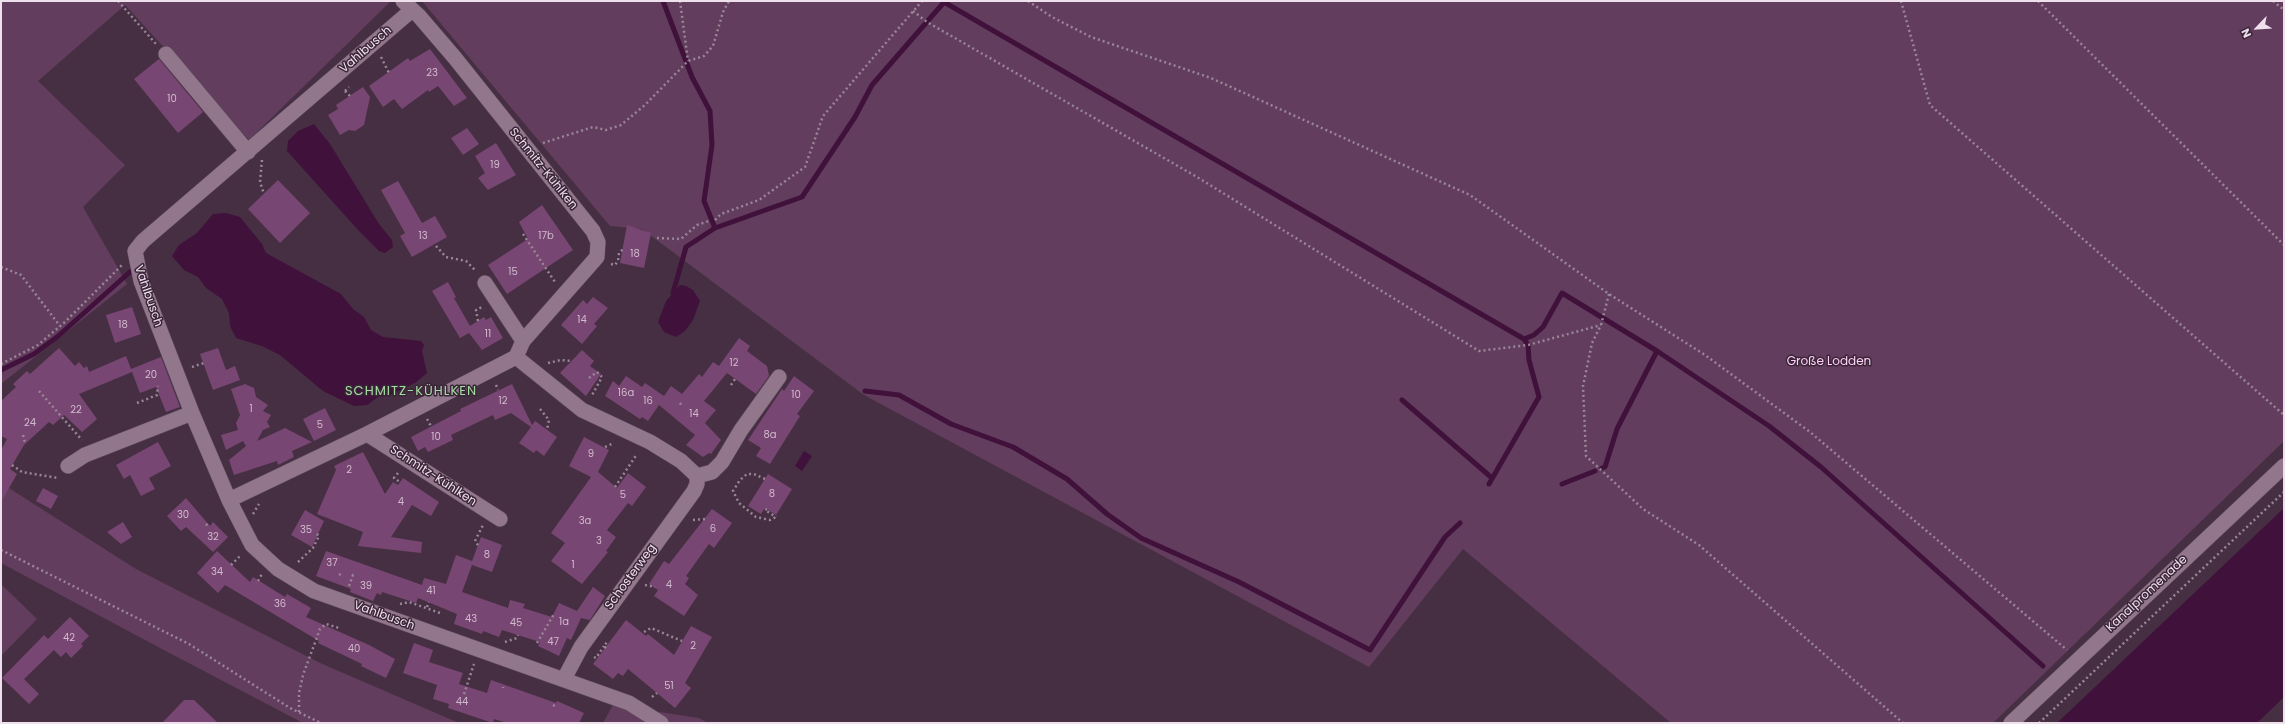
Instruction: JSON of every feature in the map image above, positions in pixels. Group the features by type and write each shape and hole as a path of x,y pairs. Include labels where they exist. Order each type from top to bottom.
{"street":[{"name":"Vahlbusch","path":"408,6 265,138 143,241 135,252 141,282 192,413 229,500 252,545 278,569 314,591 478,651 564,679 629,703 661,723"},
{"name":"Schmitz-Kühlken","path":"408,6 420,16 455,58 593,231 598,242 597,256 593,263 563,294 523,341 516,357"},
{"path":"166,54 248,152"},
{"path":"482,279 523,341"},
{"path":"229,500 367,434 516,357 582,410 646,440 681,461 697,476 712,472 722,462 741,430 779,377"},
{"path":"68,466 93,452 192,413"},
{"name":"Schmitz-Kühlken","path":"367,434 495,516"},
{"name":"Kanalpromenade","path":"2011,723 2284,466"},
{"name":"Schosterweg","path":"564,679 580,647 694,491 697,484 697,476"}],"path":[{"path":"118,1 166,54"},
{"path":"680,1 688,61"},
{"path":"529,151 540,144 593,127 606,130 621,125 645,105 688,61 704,56 713,46 723,12 729,1"},
{"path":"715,220 721,214 759,200 806,167 822,116 922,1"},
{"path":"1028,1 1052,17 1091,37 1211,78 1470,195 1609,294 1705,354 1810,432 2078,659"},
{"path":"1901,1 1930,105 2284,415"},
{"path":"2038,1 2284,245"},
{"path":"2273,1 2284,10"},
{"path":"913,11 927,22 1197,177 1479,351 1528,345 1601,325"},
{"path":"264,194 260,182 265,138"},
{"path":"657,238 681,239 697,225 709,221"},
{"path":"523,234 563,294"},
{"path":"436,246 446,257 466,261 482,279"},
{"path":"1,364 38,345 60,326 135,252"},
{"path":"1,267 22,275 60,326"},
{"path":"1609,294 1601,325 1592,343 1583,386 1586,456 1643,509 1699,545 1904,723"},
{"path":"582,410 602,382 602,377 597,372 590,378"},
{"path":"730,385 735,379"},
{"path":"137,403 157,395 158,386"},
{"path":"39,391 93,452"},
{"path":"540,409 549,420 547,430"},
{"path":"22,435 25,443"},
{"path":"615,487 646,440"},
{"path":"12,465 22,472 58,478"},
{"path":"765,479 754,474 747,474 740,480 733,491 739,503 756,516 770,520 776,517 766,510 767,509"},
{"path":"247,535 253,528 251,518 268,490 272,479"},
{"path":"2039,723 2284,492"},
{"path":"478,545 475,541 495,516"},
{"path":"290,576 299,561 313,548 319,536 317,534"},
{"path":"1,550 189,644 299,712 320,723"},
{"path":"339,574 343,576"},
{"path":"396,606 404,602 428,607 440,612"},
{"path":"428,607 429,602"},
{"path":"537,643 554,614"},
{"path":"299,712 299,693 303,675 320,629 326,624 339,628"},
{"path":"644,632 651,628 682,641"},
{"path":"596,657 605,647 607,641"},
{"path":"464,694 478,651"}],"green space":[{"path":"1,1 391,1 249,140 125,5 38,81 125,165 83,207 127,284 1,384"},
{"name":"Große Lodden","path":"422,1 2284,1 2284,441 1993,723 1671,723 1463,549 1369,667 864,395 642,229 610,226"},
{"path":"1,483 136,569 320,663 459,723 303,723 1,563"},
{"path":"1,584 37,619 1,656"},
{"path":"613,705 699,718 708,723 603,723"}],"shaded area":[{"path":"314,124 330,144 379,224 392,240 393,247 385,253 379,251 359,231 287,151 288,141 298,131"},
{"path":"226,213 240,217 262,244 266,253 341,294 353,309 364,317 371,330 383,337 421,341 424,345 422,351 427,373 415,383 388,396 378,397 367,405 354,406 323,391 280,355 262,346 236,338 230,326 229,313 222,299 206,288 198,277 184,270 172,256 179,245 197,233 213,214"},
{"path":"680,285 686,286 693,290 700,301 693,320 685,331 676,337 664,332 658,322 666,301"},
{"path":"804,451 812,456 802,471 795,466"},
{"path":"2284,508 2284,697 2257,723 2057,723"}],"building":[{"path":"430,49 467,98 454,106 438,86 429,92 428,90 402,109 394,99 383,107 369,86 408,58 410,61"},
{"path":"159,59 203,112 178,133 134,79"},
{"path":"363,87 370,97 364,125 355,131 349,130 340,135 328,115 338,109 336,105"},
{"path":"467,128 479,144 463,155 451,138"},
{"path":"496,143 516,175 488,190 478,178 485,173 475,156"},
{"path":"278,180 310,213 280,243 248,209"},
{"path":"398,181 422,223 435,216 447,237 412,257 400,236 405,233 381,190"},
{"path":"542,205 573,250 507,294 488,265 528,239 519,222"},
{"path":"627,225 651,233 644,268 620,263"},
{"path":"448,282 456,297 454,298 470,326 484,317 486,320 491,317 503,338 482,350 469,333 460,338 432,291"},
{"path":"593,297 608,308 594,324 597,326 582,344 561,325 583,300 587,304"},
{"path":"132,307 141,334 115,343 106,315"},
{"path":"739,338 750,346 747,351 767,366 769,376 756,394 727,373 704,401 716,410 705,423 721,440 711,454 709,453 703,457 686,445 695,435 659,405 648,421 642,417 640,419 605,396 613,381 619,386 626,376 642,387 645,383 664,396 671,386 682,394 699,374 702,377 713,362 719,366"},
{"path":"59,348 75,366 79,362 84,368 87,366 89,372 126,356 131,369 161,357 180,407 166,412 156,387 140,393 132,372 79,394 97,419 82,432 64,415 53,425 49,422 24,445 10,469 17,474 1,502 1,450 7,439 1,436 1,401 16,387 13,384 27,371 30,374"},
{"path":"218,348 226,370 235,366 240,380 213,390 200,354"},
{"path":"582,350 594,361 590,366 601,374 586,396 560,373"},
{"path":"794,376 814,391 797,414 800,416 770,464 756,456 761,448 748,440 782,389 784,391"},
{"path":"245,384 254,388 256,397 268,405 263,411 271,415 267,422 270,427 263,430 257,441 285,428 312,442 292,451 294,457 278,465 277,461 234,475 229,460 246,446 243,441 226,450 221,435 238,430 236,423 240,415 231,389"},
{"path":"512,384 532,425 535,421 557,437 544,456 536,450 534,453 519,443 531,427 511,413 495,420 493,415 451,435 453,440 428,452 425,447 418,451 411,437 461,411 460,409"},
{"path":"325,408 336,430 314,441 303,419"},
{"path":"584,437 609,450 598,472 617,488 628,473 646,487 632,506 628,503 607,530 616,537 606,551 608,552 582,584 551,561 565,543 551,533 591,477 569,466"},
{"path":"158,442 171,466 149,478 155,489 141,496 130,475 124,479 116,465"},
{"path":"363,452 385,494 393,482 398,485 403,478 439,502 431,516 412,505 391,537 422,542 421,553 358,546 363,532 317,514 336,470 334,466"},
{"path":"768,474 792,489 776,515 765,508 761,514 748,506"},
{"path":"43,488 58,496 51,509 36,501"},
{"path":"186,498 210,526 213,522 228,537 213,552 186,527 181,531 167,516"},
{"path":"712,509 732,523 714,548 709,544 686,576 689,578 685,584 698,595 684,616 654,596 658,590 649,584 664,561 669,564"},
{"path":"305,510 324,521 312,547 291,535"},
{"path":"123,522 132,537 121,544 107,532"},
{"path":"481,537 502,545 492,572 472,565 462,592 508,608 510,600 525,604 523,608 552,617 559,603 577,611 593,587 605,596 590,620 581,618 571,640 567,638 559,656 538,646 540,642 502,630 499,637 483,631 482,634 454,624 457,614 418,598 416,603 382,592 381,595 377,593 373,601 350,592 351,589 316,576 326,551 422,585 424,578 446,584 456,555 472,561"},
{"path":"217,551 250,582 253,577 285,597 287,594 311,608 306,617 369,645 395,659 386,678 361,666 362,664 318,643 319,641 225,585 218,593 197,573"},
{"path":"70,617 89,636 81,644 83,646 71,658 66,652 61,657 54,650 24,679 39,694 29,704 2,678 44,635 48,639"},
{"path":"626,620 646,636 648,634 674,655 691,626 712,637 685,683 691,688 675,708 628,669 623,676 618,673 613,679 593,664"},
{"path":"414,643 433,650 429,662 463,673 459,684 487,693 491,680 556,703 557,701 584,713 579,723 507,723 494,719 493,723 448,708 449,704 433,699 437,685 403,673"},
{"path":"184,700 194,700 218,723 162,723"}],"waterway":[{"path":"663,1 692,77 710,111 712,145 704,201 715,228"},
{"path":"673,293 686,247 715,228 802,197 855,117 872,85 945,1"},
{"path":"944,2 1524,339"},
{"path":"1,370 34,354 57,337 131,271"},
{"path":"1489,484 1539,397 1529,360 1528,345 1524,339 1534,335 1543,327 1562,293 1657,351 1617,429 1605,467 1602,468"},
{"path":"1657,351 1769,426 1821,467 2043,666"},
{"path":"865,391 899,395 951,424 1013,447 1067,479 1107,514 1141,538 1239,582 1370,650 1445,537 1460,523"},
{"path":"1402,400 1492,478"},
{"path":"1562,484 1595,471"}],"district":[{"name":"SCHMITZ-KÜHLKEN","path":"411,392"}]}
